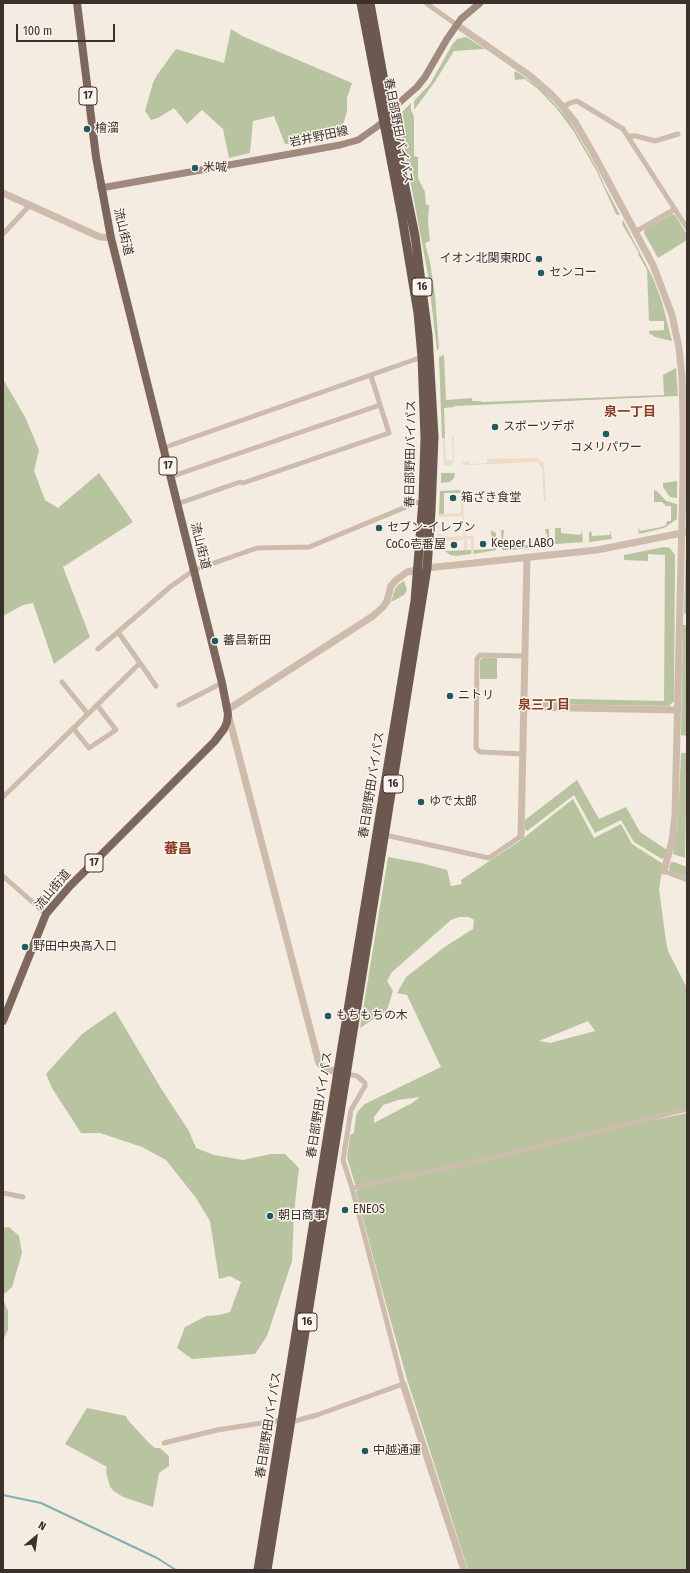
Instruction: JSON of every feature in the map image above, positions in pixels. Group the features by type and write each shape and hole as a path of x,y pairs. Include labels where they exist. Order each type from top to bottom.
{"highway":[{"name":"春日部野田バイパス","path":"258,1570 286,1421 342,1073 415,601 422,569 425,438 422,358 418,313 384,121 361,3"},
{"name":"春日部野田バイパス","path":"342,1073 385,835 433,487 434,437 428,335 415,236 389,109 370,3"},
{"name":"春日部野田バイパス","path":"267,1570 286,1421"}],"main road":[{"name":"流山街道","path":"3,1021 46,914 70,886 214,742 227,722 227,710 222,683 111,238 96,156 77,3"},
{"name":"岩井野田線","path":"101,188 345,144 358,140 370,133 384,121 389,109 408,94 425,77 447,38 461,20 480,3"}],"street":[{"path":"426,3 529,75 564,107 582,134 653,265 667,300 679,348 684,377 684,533 675,822 672,841 664,871 687,880"},
{"path":"564,107 574,101 582,103 623,129 629,136 687,228"},
{"path":"629,136 636,136 655,141 678,134"},
{"path":"3,193 100,237 111,238"},
{"path":"3,234 30,205"},
{"path":"635,232 676,209"},
{"path":"163,448 422,358"},
{"path":"177,504 389,433 371,376"},
{"path":"170,477 380,405"},
{"path":"98,649 170,587 194,570 257,548 309,547 423,500"},
{"path":"464,1570 403,1384 352,1188 343,1160 351,1110 365,1086 361,1079 357,1076 326,1069 319,1063 227,710 373,616 387,601 389,591 396,580 407,572 422,569 616,548 684,533"},
{"path":"385,835 489,858 521,836 527,558"},
{"path":"118,632 156,686"},
{"path":"523,754 480,752 476,748 477,659 480,655 525,656"},
{"path":"3,797 140,663"},
{"path":"62,682 88,714"},
{"path":"179,705 222,683"},
{"path":"73,728 89,748 116,730 97,706"},
{"path":"524,707 678,710"},
{"path":"3,876 46,914"},
{"path":"352,1188 490,1158 687,1109"},
{"path":"3,1193 23,1197"},
{"path":"164,1443 217,1430 286,1421 317,1415 403,1384"}],"green space":[{"path":"231,29 242,36 352,83 347,98 347,111 340,136 285,144 274,116 253,121 250,153 229,158 223,129 202,110 187,124 174,108 158,118 151,120 145,111 153,83 176,49 224,63"},
{"path":"466,37 485,49 454,51 434,83 414,110 414,101 430,84 452,45 457,39"},
{"path":"516,71 542,90 570,121 597,169 620,215 616,214 596,170 574,132 557,109 539,90 525,79 515,80 514,73"},
{"path":"411,103 411,110 414,117 414,156 418,157 418,178 425,192 426,205 429,205 428,223 430,241 425,243 430,262 435,295 439,349 437,350 428,275 399,121 402,112"},
{"path":"672,214 675,215 687,235 687,240 658,258 644,233 645,229"},
{"path":"623,220 653,278 662,302 672,341 655,337 649,333 649,331 664,330 664,321 649,321 647,270 622,224"},
{"path":"444,355 446,400 472,398 472,401 483,402 664,395 663,375 676,368 678,396 455,406 444,408 445,438 442,438 439,357"},
{"path":"3,379 25,417 39,450 34,471 45,500 58,508 99,473 133,522 63,567 90,637 54,664 33,603 23,605 3,616"},
{"path":"441,473 455,473 454,478 450,482 441,483"},
{"path":"677,481 677,498 670,497 663,487 663,483"},
{"path":"460,490 461,493 444,493 444,514 439,514 440,491"},
{"path":"654,490 657,491 666,501 677,504 677,519 664,528 639,534 638,526 640,531 661,527 666,525 667,521 671,521 671,506 666,506 662,502 654,502"},
{"path":"556,528 561,528 561,533 580,535 582,532 583,542 555,544"},
{"path":"545,529 549,529 549,545 502,550 501,530 504,530 503,541 505,541 505,546 547,544 547,534"},
{"path":"491,530 496,533 496,550 474,554 474,550 492,549"},
{"path":"610,530 612,539 589,542 589,532 591,531 592,536 610,535"},
{"path":"438,536 446,541 446,551 471,550 471,554 456,556 450,555 438,545"},
{"path":"664,547 670,548 675,555 674,701 669,706 534,704 529,700 529,698 664,701 665,555 648,554 648,561 624,560 624,555"},
{"path":"687,548 687,613 684,614 686,549"},
{"path":"404,581 407,590 404,595 391,602 395,589"},
{"path":"683,625 687,625 687,736 681,735"},
{"path":"483,658 497,658 497,679 480,679 480,660"},
{"path":"681,753 687,753 685,858 673,854 678,823"},
{"path":"577,780 599,819 626,807 640,832 667,850 665,858 662,859 634,842 621,820 595,833 574,795 527,831 525,829 525,820"},
{"path":"573,799 594,838 621,824 632,844 663,864 659,889 666,941 668,951 687,988 687,1108 652,1117 654,1120 687,1113 687,1570 468,1570 407,1379 379,1279 356,1192 357,1190 347,1158 350,1135 354,1133 356,1116 358,1111 365,1104 441,1067 407,995 397,993 406,977 446,946 473,929 474,920 469,917 459,917 451,920 392,972 387,981 393,991 387,1010 360,1028 388,857 421,863 447,870 451,886 462,884 461,880 521,840","holes":["588,1021 595,1031 550,1043 539,1041","420,1097 412,1103 374,1123 374,1117 383,1105 398,1100"]},
{"path":"671,862 687,867 687,877 670,871 669,868"},
{"path":"115,1011 162,1090 189,1131 196,1148 214,1155 243,1160 271,1154 285,1154 299,1168 294,1213 292,1261 267,1336 255,1354 192,1359 177,1348 185,1327 206,1316 220,1315 230,1312 241,1282 230,1276 219,1279 210,1221 196,1198 166,1160 142,1147 100,1133 81,1133 52,1088 46,1074 82,1034"},
{"path":"9,1227 19,1236 22,1253 12,1287 3,1295 3,1228"},
{"path":"3,1299 8,1311 8,1330 3,1340"},
{"path":"87,1408 126,1416 148,1442 155,1448 160,1448 169,1456 169,1466 159,1473 153,1507 123,1497 114,1491 110,1487 106,1472 107,1467 65,1444"}],"shaded area":[{"path":"452,436 454,438 454,461 451,465 444,465 442,438 445,438 446,460 453,460"},
{"path":"535,458 544,463 546,501 544,501 542,468 537,462 466,465 461,462 469,461 470,464 487,463 487,459"},
{"path":"460,490 463,490 464,520 463,521 463,516 439,517 439,514 461,513"},
{"path":"463,531 466,531 466,536 474,536 474,554 471,554 471,539 467,539 467,550 464,550 464,540 446,541 438,536 438,533 446,537 463,536"}],"waterway":[{"path":"3,1495 41,1503 157,1558 176,1570"}],"place":[{"name":"檜溜","path":"87,129"},
{"name":"米喊","path":"195,168"},
{"name":"イオン北関東RDC","path":"539,259"},
{"name":"センコー","path":"541,273"},
{"name":"スポーツデポ","path":"495,427"},
{"name":"コメリパワー","path":"606,434"},
{"name":"箱ざき食堂","path":"453,498"},
{"name":"セブン-イレブン","path":"379,528"},
{"name":"Keeper LABO","path":"483,544"},
{"name":"CoCo壱番屋","path":"454,545"},
{"name":"蕃昌新田","path":"215,641"},
{"name":"ニトリ","path":"450,696"},
{"name":"ゆで太郎","path":"421,802"},
{"name":"野田中央高入口","path":"25,947"},
{"name":"もちもちの木","path":"328,1016"},
{"name":"ENEOS","path":"345,1210"},
{"name":"朝日商事","path":"270,1216"},
{"name":"中越通運","path":"365,1451"}],"district":[{"name":"泉一丁目","path":"630,412"},
{"name":"泉三丁目","path":"544,705"},
{"name":"蕃昌","path":"178,849"}]}
